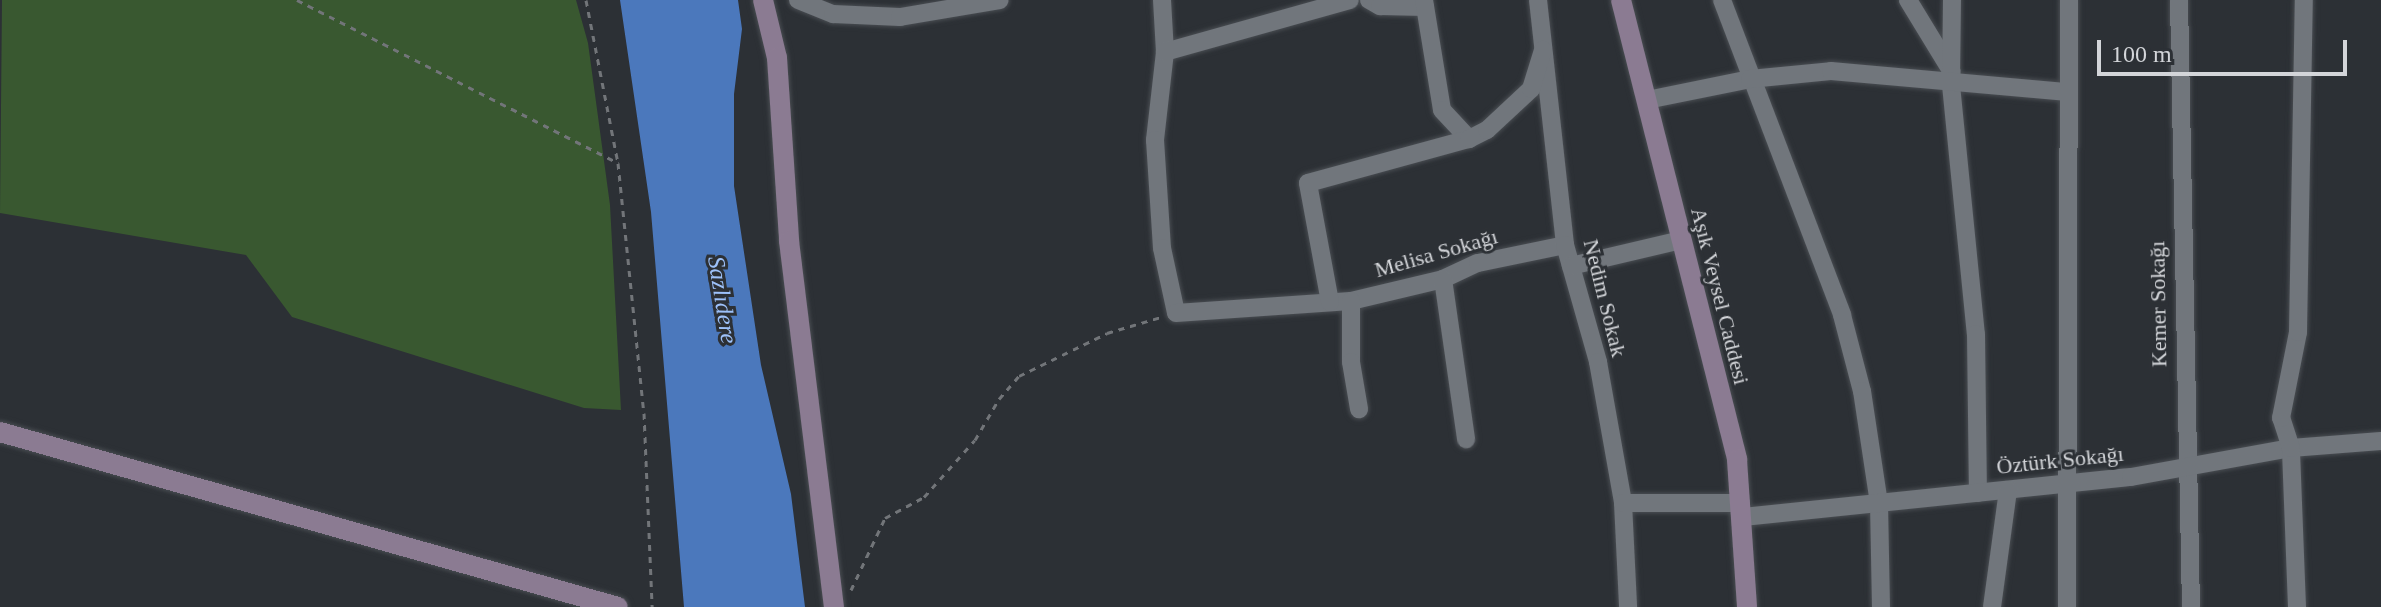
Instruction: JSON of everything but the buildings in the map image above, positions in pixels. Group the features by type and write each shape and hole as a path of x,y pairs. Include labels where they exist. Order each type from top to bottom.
{"street":[{"path":"763,0 777,58 789,241 842,600"},
{"path":"798,0 833,14 900,17 1000,0"},
{"path":"1162,0 1165,52 1155,140 1162,248 1176,313"},
{"path":"1165,52 1350,0"},
{"path":"1369,0 1380,6 1424,4 1442,110 1469,139"},
{"name":"Nedim Sokak","path":"1538,0 1546,42 1565,245 1598,362 1623,503 1628,607"},
{"name":"Aşık Veysel Caddesi","path":"1621,0 1737,460 1747,607"},
{"path":"1722,0 1842,315 1862,391 1879,503 1881,607"},
{"path":"1908,0 1952,78"},
{"path":"1952,0 1952,78 1976,334 1978,493"},
{"path":"2067,607 2069,0"},
{"name":"Kemer Sokağı","path":"2179,0 2185,469 2191,607"},
{"path":"2297,607 2291,448 2281,418 2298,332 2304,0"},
{"path":"1330,302 1308,183 1469,139 1508,114 1531,89 1546,42"},
{"path":"1647,100 1750,79 1831,71 1952,78 2068,92"},
{"path":"1571,266 1681,240"},
{"name":"Melisa Sokağı","path":"1176,313 1351,301 1443,279 1478,263 1565,245"},
{"path":"1443,279 1466,439"},
{"path":"1351,301 1351,362 1359,409"},
{"path":"0,432 618,607"},
{"name":"Öztürk Sokağı","path":"1623,503 1742,510 1879,503 2185,469 2291,448 2381,441"},
{"path":"1992,607 2008,490"}],"path":[{"path":"297,0 618,163"},
{"path":"586,0 618,163 644,413 652,607"},
{"path":"842,600 885,518 924,497 975,440 1019,376 1107,333 1176,313"}],"green space":[{"path":"2,0 576,0 588,43 610,205 621,410 584,408 292,317 246,255 0,213"}],"water":[{"name":"Sazlıdere","path":"620,0 738,0 742,29 734,94 734,186 761,365 791,494 805,607 684,607 651,212"}]}
